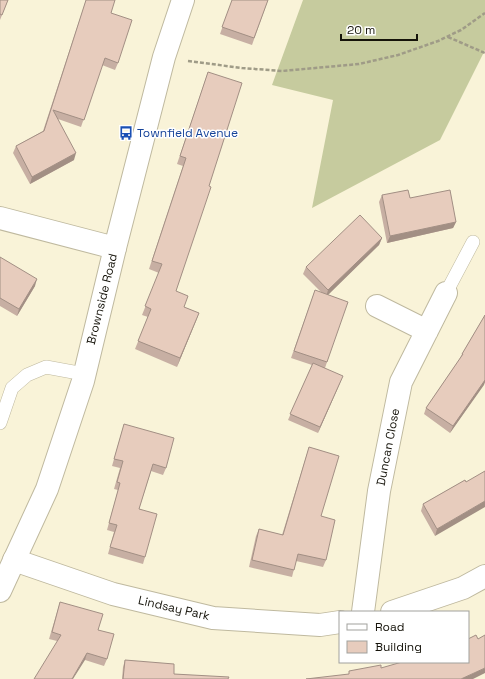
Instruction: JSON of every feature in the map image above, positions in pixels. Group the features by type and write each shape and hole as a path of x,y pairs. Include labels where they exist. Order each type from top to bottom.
{"street":[{"name":"Brownside Road","path":"0,591 47,489 84,374 164,57 183,0"},
{"path":"0,218 115,248"},
{"name":"Duncan Close","path":"363,611 379,491 401,382 446,293"},
{"path":"377,306 427,331"},
{"name":"Lindsay Park","path":"14,560 113,594 213,618 320,625 339,622"},
{"path":"395,611 463,588 485,576"}],"lane":[{"path":"446,293 473,242"},
{"path":"0,423 12,388 27,375 46,367 84,374"}],"path":[{"path":"164,57 242,68 282,71 359,64 398,55 438,41 461,30 485,13"},
{"path":"448,36 485,53"}],"green space":[{"path":"303,0 485,0 485,50 440,140 312,208 333,100 272,85"}],"building":[{"path":"0,0 8,0 2,15 0,14"},
{"path":"86,0 115,0 111,13 132,20 118,63 105,58 84,120 53,110 76,153 32,177 16,146 44,131"},
{"path":"232,0 268,0 254,38 222,27"},
{"path":"208,72 242,83 209,186 211,187 176,291 188,296 184,307 199,313 180,358 138,341 151,309 145,306 162,264 152,261 186,158 180,156"},
{"path":"408,190 410,198 450,190 456,222 390,236 382,195"},
{"path":"360,215 382,238 328,290 306,267"},
{"path":"0,257 37,279 19,309 0,298"},
{"path":"315,290 348,302 327,362 294,351"},
{"path":"485,315 485,380 453,426 426,408 463,354"},
{"path":"313,363 343,376 320,427 290,414"},
{"path":"124,424 174,438 166,468 153,464 139,509 157,514 145,557 110,547 117,525 109,523 120,483 117,482 123,461 114,459"},
{"path":"309,447 339,456 321,516 335,520 326,560 298,554 294,570 252,560 259,529 283,535"},
{"path":"485,471 485,501 437,529 423,504 465,480 466,482"},
{"path":"60,602 103,614 98,630 114,634 107,659 87,653 72,679 34,679 61,635 52,632"},
{"path":"476,635 478,639 485,635 485,668 461,679 306,679 349,674 349,671 381,665 381,668 398,663 469,663 469,638"},
{"path":"125,660 174,664 174,674 229,677 228,679 123,679"}],"place":[{"name":"Townfield Avenue","path":"126,133"}]}
